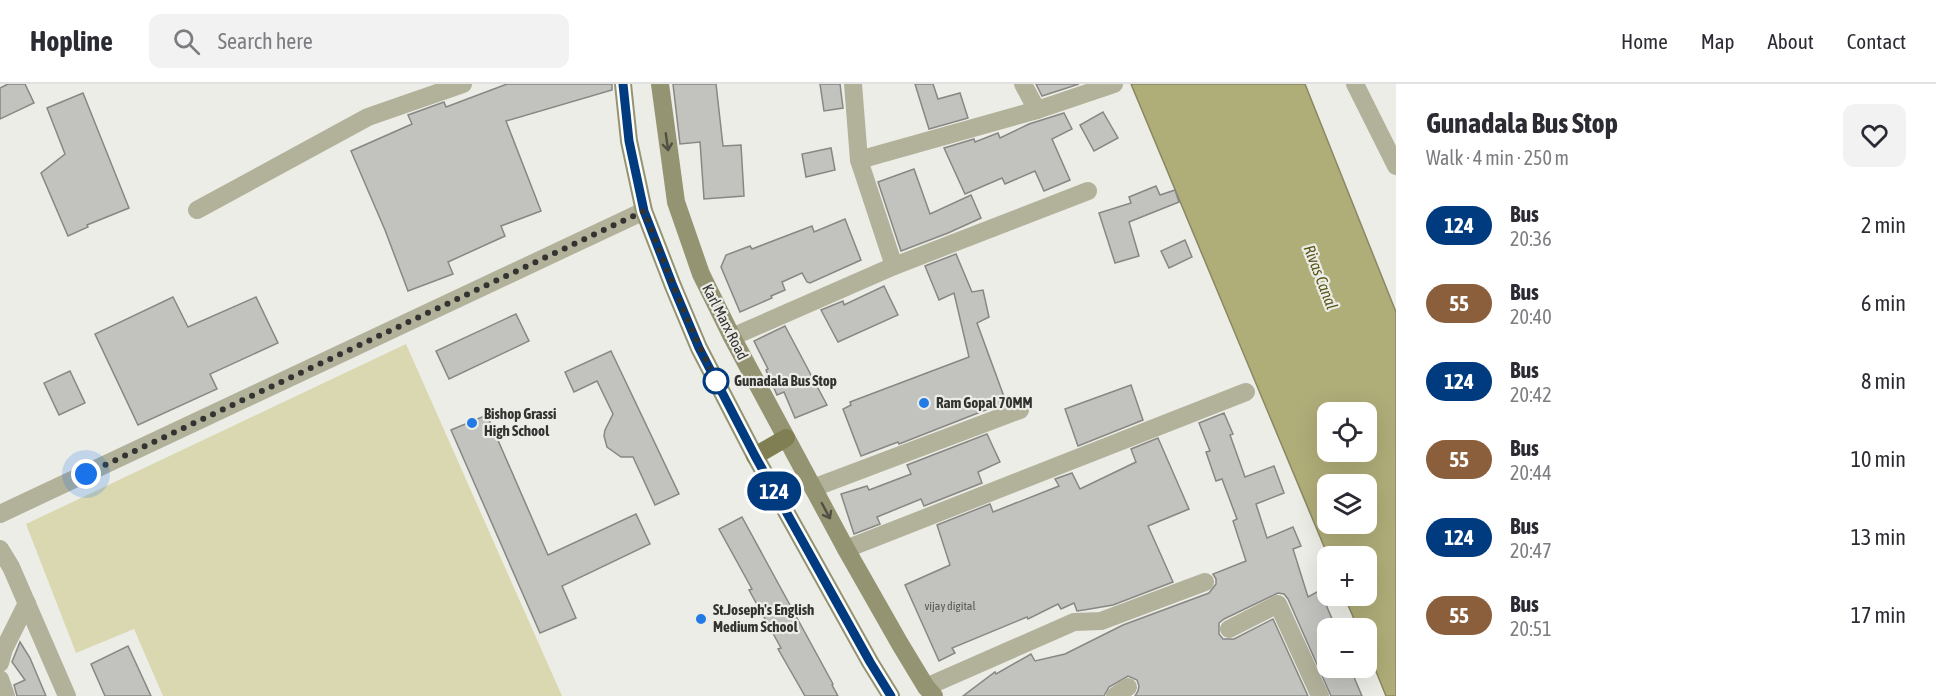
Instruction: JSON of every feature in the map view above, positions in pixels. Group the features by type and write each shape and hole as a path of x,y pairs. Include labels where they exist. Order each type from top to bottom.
{"main road":[{"name":"Karl Marx Road","path":"623,84 629,141 644,211 699,348 755,456 891,696"},
{"name":"Karl Marx Road","path":"660,84 676,202 701,274 732,337 846,549 900,644 930,691"},
{"path":"755,456 786,438"}],"street":[{"path":"196,210 368,117 463,84"},
{"path":"853,84 859,160 894,266"},
{"path":"1023,84 1037,110"},
{"path":"859,160 1037,110 1114,84"},
{"path":"1355,84 1396,166"},
{"path":"732,337 894,266 1088,191"},
{"path":"0,514 644,211"},
{"path":"846,549 1246,392"},
{"path":"813,488 1020,410"},
{"path":"0,549 11,567 67,696"},
{"path":"930,691 1074,622 1101,621 1205,582"},
{"path":"0,663 4,649 27,603"},
{"path":"1229,629 1278,604 1320,696"},
{"path":"0,679 6,696"}],"green space":[{"path":"406,344 562,696 163,696 134,629 76,653 26,524"}],"water":[{"name":"Rivas Canal","path":"1131,84 1305,84 1396,312 1396,696 1386,696 1377,674 1377,618 1354,618 1348,606 1377,606 1377,546 1324,546 1319,534 1377,534 1377,474 1317,474 1317,530"}],"building":[{"path":"8,84 25,84 34,103 0,119 0,88"},
{"path":"507,84 612,84 612,90 506,121 541,211 501,226 505,236 448,262 453,274 408,291 351,151 412,124 408,115 444,102 446,107"},
{"path":"673,84 716,84 723,146 741,145 744,196 704,199 700,142 680,144"},
{"path":"820,84 840,84 843,108 824,111"},
{"path":"915,84 933,84 938,99 960,93 968,118 929,129"},
{"path":"1036,84 1079,84 1042,96"},
{"path":"83,93 129,208 87,225 88,227 68,236 41,173 65,154 47,108"},
{"path":"1103,112 1118,138 1094,151 1080,125"},
{"path":"1064,113 1072,129 1052,139 1070,180 1044,191 1035,171 1005,184 1002,178 965,194 944,148 974,139 975,142 998,133 1000,138 1029,124"},
{"path":"831,148 835,170 806,177 802,154"},
{"path":"914,169 930,214 971,195 981,218 901,251 878,182"},
{"path":"1156,186 1160,195 1175,190 1179,202 1129,222 1139,256 1115,263 1099,213 1131,203 1129,197"},
{"path":"845,219 861,260 810,283 802,273 782,282 785,290 740,312 721,267 726,255 750,246 752,249 812,226 814,232"},
{"path":"1185,240 1192,257 1169,268 1161,251"},
{"name":"Ram Gopal 70MM","path":"956,254 972,292 983,290 989,317 977,323 1006,402 899,444 898,442 861,456 843,409 851,405 850,402 969,357 954,293 939,300 925,266"},
{"path":"884,286 898,315 838,342 821,310 843,301 844,305"},
{"path":"173,297 188,327 256,297 278,343 210,374 217,389 138,425 95,334"},
{"path":"516,314 529,341 449,379 436,351"},
{"path":"785,326 827,405 795,418 784,392 777,395 766,370 768,369 754,341"},
{"path":"611,351 679,494 655,505 633,457 621,457 607,447 605,430 613,414 597,381 574,392 565,372"},
{"path":"70,371 85,403 59,415 44,383"},
{"path":"1131,385 1143,420 1078,446 1065,409"},
{"path":"1224,413 1233,434 1230,435 1245,477 1274,466 1284,493 1256,504 1267,538 1293,527 1301,546 1293,549 1308,597 1317,592 1317,606 1327,606 1332,618 1317,618 1317,664 1284,594 1278,593 1224,619 1219,623 1219,634 1223,639 1234,639 1273,619 1308,696 1135,696 1139,686 1137,680 1128,676 1109,687 1104,696 963,696 995,672 996,674 1031,654 1035,661 1065,654 1123,625 1209,593 1216,584 1213,574 1246,561 1233,521 1237,519 1222,479 1216,481 1206,452 1210,451 1199,423"},
{"path":"487,415 548,555 636,514 650,544 562,586 576,618 540,633 451,430"},
{"path":"987,434 1000,462 978,472 982,483 924,506 921,499 877,517 880,524 854,534 841,494 867,486 869,490 911,474 907,465"},
{"path":"1158,438 1189,509 1148,526 1173,582 1113,605 1077,611 1074,603 1061,609 1058,604 1028,619 1027,617 952,648 955,653 939,661 905,585 950,565 937,525 990,504 993,512 1059,486 1055,479 1072,473 1080,489 1136,462 1131,449"},
{"path":"742,517 838,696 805,696 778,649 781,648 719,529"},
{"path":"20,642 30,658 46,696 17,696 14,685 25,680 12,662"},
{"path":"128,646 151,696 105,696 91,664"},
{"path":"1323,678 1354,678 1362,696 1331,696"}],"bus line":[{"name":"124","path":"623,84 629,141 644,211 699,348 755,456 891,696"}],"place":[{"name":"Gunadala Bus Stop","path":"716,381"},
{"name":"Ram Gopal 70MM","path":"924,403"},
{"name":"Bishop Grassi High School","path":"472,423"},
{"name":"St.Joseph's English Medium School","path":"701,619"}],"route":[{"path":"86,474 644,211 699,348 718,384 716,381"}]}
